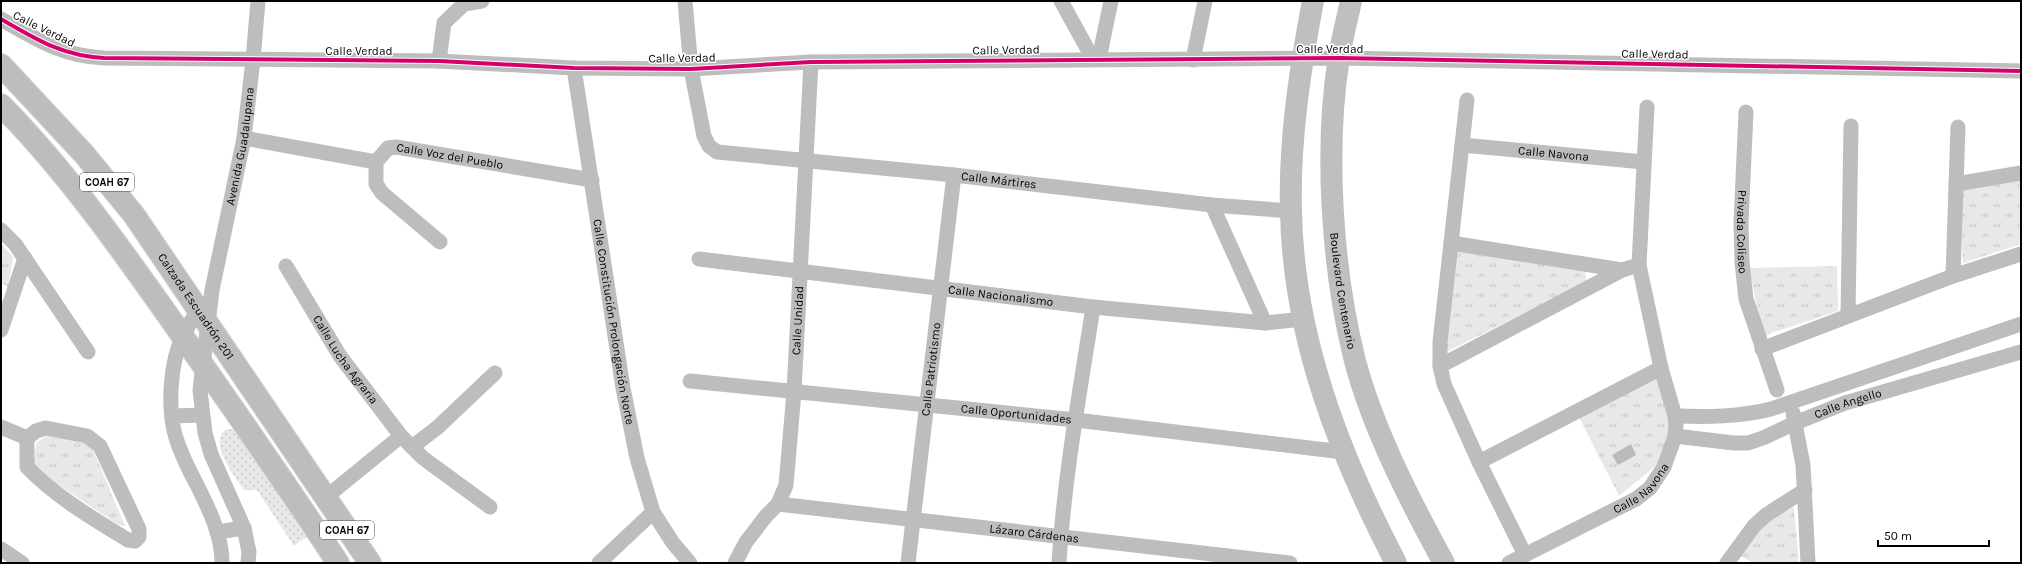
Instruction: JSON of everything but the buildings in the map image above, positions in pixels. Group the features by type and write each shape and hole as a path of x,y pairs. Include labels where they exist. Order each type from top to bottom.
{"main road":[{"path":"1313,1 1302,59 1293,134 1291,211 1294,260 1303,319 1318,379 1343,452 1370,514 1396,563"},
{"name":"Boulevard Centenario","path":"1351,1 1339,58 1332,136 1333,209 1343,302 1356,362 1379,428 1403,484 1444,563"},
{"name":"Calzada Escuadrón 201","path":"1,65 84,154 129,209 370,563"},
{"name":"COAH 67","path":"1,105 56,166 125,254 295,497 338,563"},
{"path":"295,497 320,491"}],"street":[{"name":"Avenida Guadalupana","path":"203,317 212,290 244,138 258,1"},
{"path":"439,62 444,23 464,4 482,1"},
{"path":"685,1 691,69"},
{"path":"1061,1 1096,59"},
{"path":"1096,59 1111,1"},
{"path":"1193,60 1205,1"},
{"name":"Calle Verdad","path":"1,19 65,52 84,57 439,62 574,68 691,69 811,62 1339,58 2021,71"},
{"name":"Calle Unidad","path":"736,563 746,542 766,516 778,504 786,485 794,392 808,160 811,62"},
{"name":"Calle Constitución Prolongación Norte","path":"574,68 623,388 637,458 653,512 673,543 690,563"},
{"name":"Calle Mártires","path":"691,69 704,136 709,146 717,152 954,175 1212,204 1291,211"},
{"path":"1467,100 1440,342 1440,366 1444,384 1479,462 1525,555"},
{"name":"Calle Navona","path":"1509,563 1636,499 1650,488 1664,467 1675,436 1675,416 1661,368 1639,265 1647,107"},
{"name":"Privada Coliseo","path":"1746,112 1741,223 1742,262 1746,299 1777,390"},
{"path":"1848,314 1851,126"},
{"path":"1953,276 1958,127"},
{"path":"244,138 376,162 376,184 382,193 440,242"},
{"name":"Calle Navona","path":"1462,145 1644,162"},
{"name":"Calle Voz del Pueblo","path":"376,162 388,148 396,147 592,180"},
{"path":"1956,184 2021,173"},
{"name":"Calle Patriotismo","path":"908,563 954,175"},
{"path":"1212,204 1266,322"},
{"path":"1,230 15,244 25,258 88,352"},
{"path":"1451,243 1622,270"},
{"path":"1762,349 1848,314 1953,276 2021,254"},
{"path":"1,330 6,297 25,258"},
{"name":"Calle Nacionalismo","path":"699,259 941,287 1093,307 1266,322 1303,319"},
{"path":"1440,366 1622,270 1639,265"},
{"name":"Calle Lucha Agraria","path":"286,266 340,356 401,436 412,447 490,507"},
{"path":"1059,563 1060,536 1093,307"},
{"path":"203,317 183,336 174,366 171,395 172,416 175,437 182,456 210,512 217,532 222,563"},
{"path":"203,317 200,390 202,415 211,454 244,528 249,552 248,563"},
{"name":"Calle Angello","path":"1675,416 1740,416 1771,409 2021,324"},
{"name":"Calle Angello","path":"1675,436 1734,443 1748,443 1845,403 2021,352"},
{"path":"1479,462 1661,368"},
{"path":"412,447 438,427 496,373"},
{"name":"Calle Oportunidades","path":"690,381 1076,420 1343,452"},
{"path":"1790,402 1803,465 1808,563"},
{"path":"172,416 202,415"},
{"path":"1,427 27,438"},
{"path":"52,429 87,436 100,446 139,529 139,537 135,541 128,540 83,513 41,482 27,466 27,438 36,431 52,429"},
{"path":"320,491 401,436"},
{"path":"1733,561 1754,526 1766,515 1805,490"},
{"name":"Lázaro Cárdenas","path":"778,504 1290,563"},
{"path":"599,563 653,512"},
{"path":"217,532 244,528"},
{"path":"1,548 22,563"}],"green space":[{"path":"2021,177 2021,244 1963,263 1959,188"},
{"path":"1,244 13,257 8,287 1,283"},
{"path":"1453,248 1585,270 1587,282 1444,353"},
{"path":"1837,266 1838,311 1763,336 1749,268"},
{"path":"1658,374 1669,418 1668,438 1659,463 1619,496 1579,417"},
{"path":"225,430 235,430 308,536 294,546 257,490 244,490 225,460 221,452 221,436"},
{"path":"51,434 91,445 125,526 117,524 32,467 37,442"},
{"path":"1794,507 1799,563 1753,563 1738,554 1756,528"}],"shaded area":[{"path":"1631,444 1636,455 1618,465 1612,455"}],"cycle path":[{"path":"1,19 38,40 62,50 89,57 104,58 439,61 574,68 691,69 811,62 1339,58 2021,71"}]}
